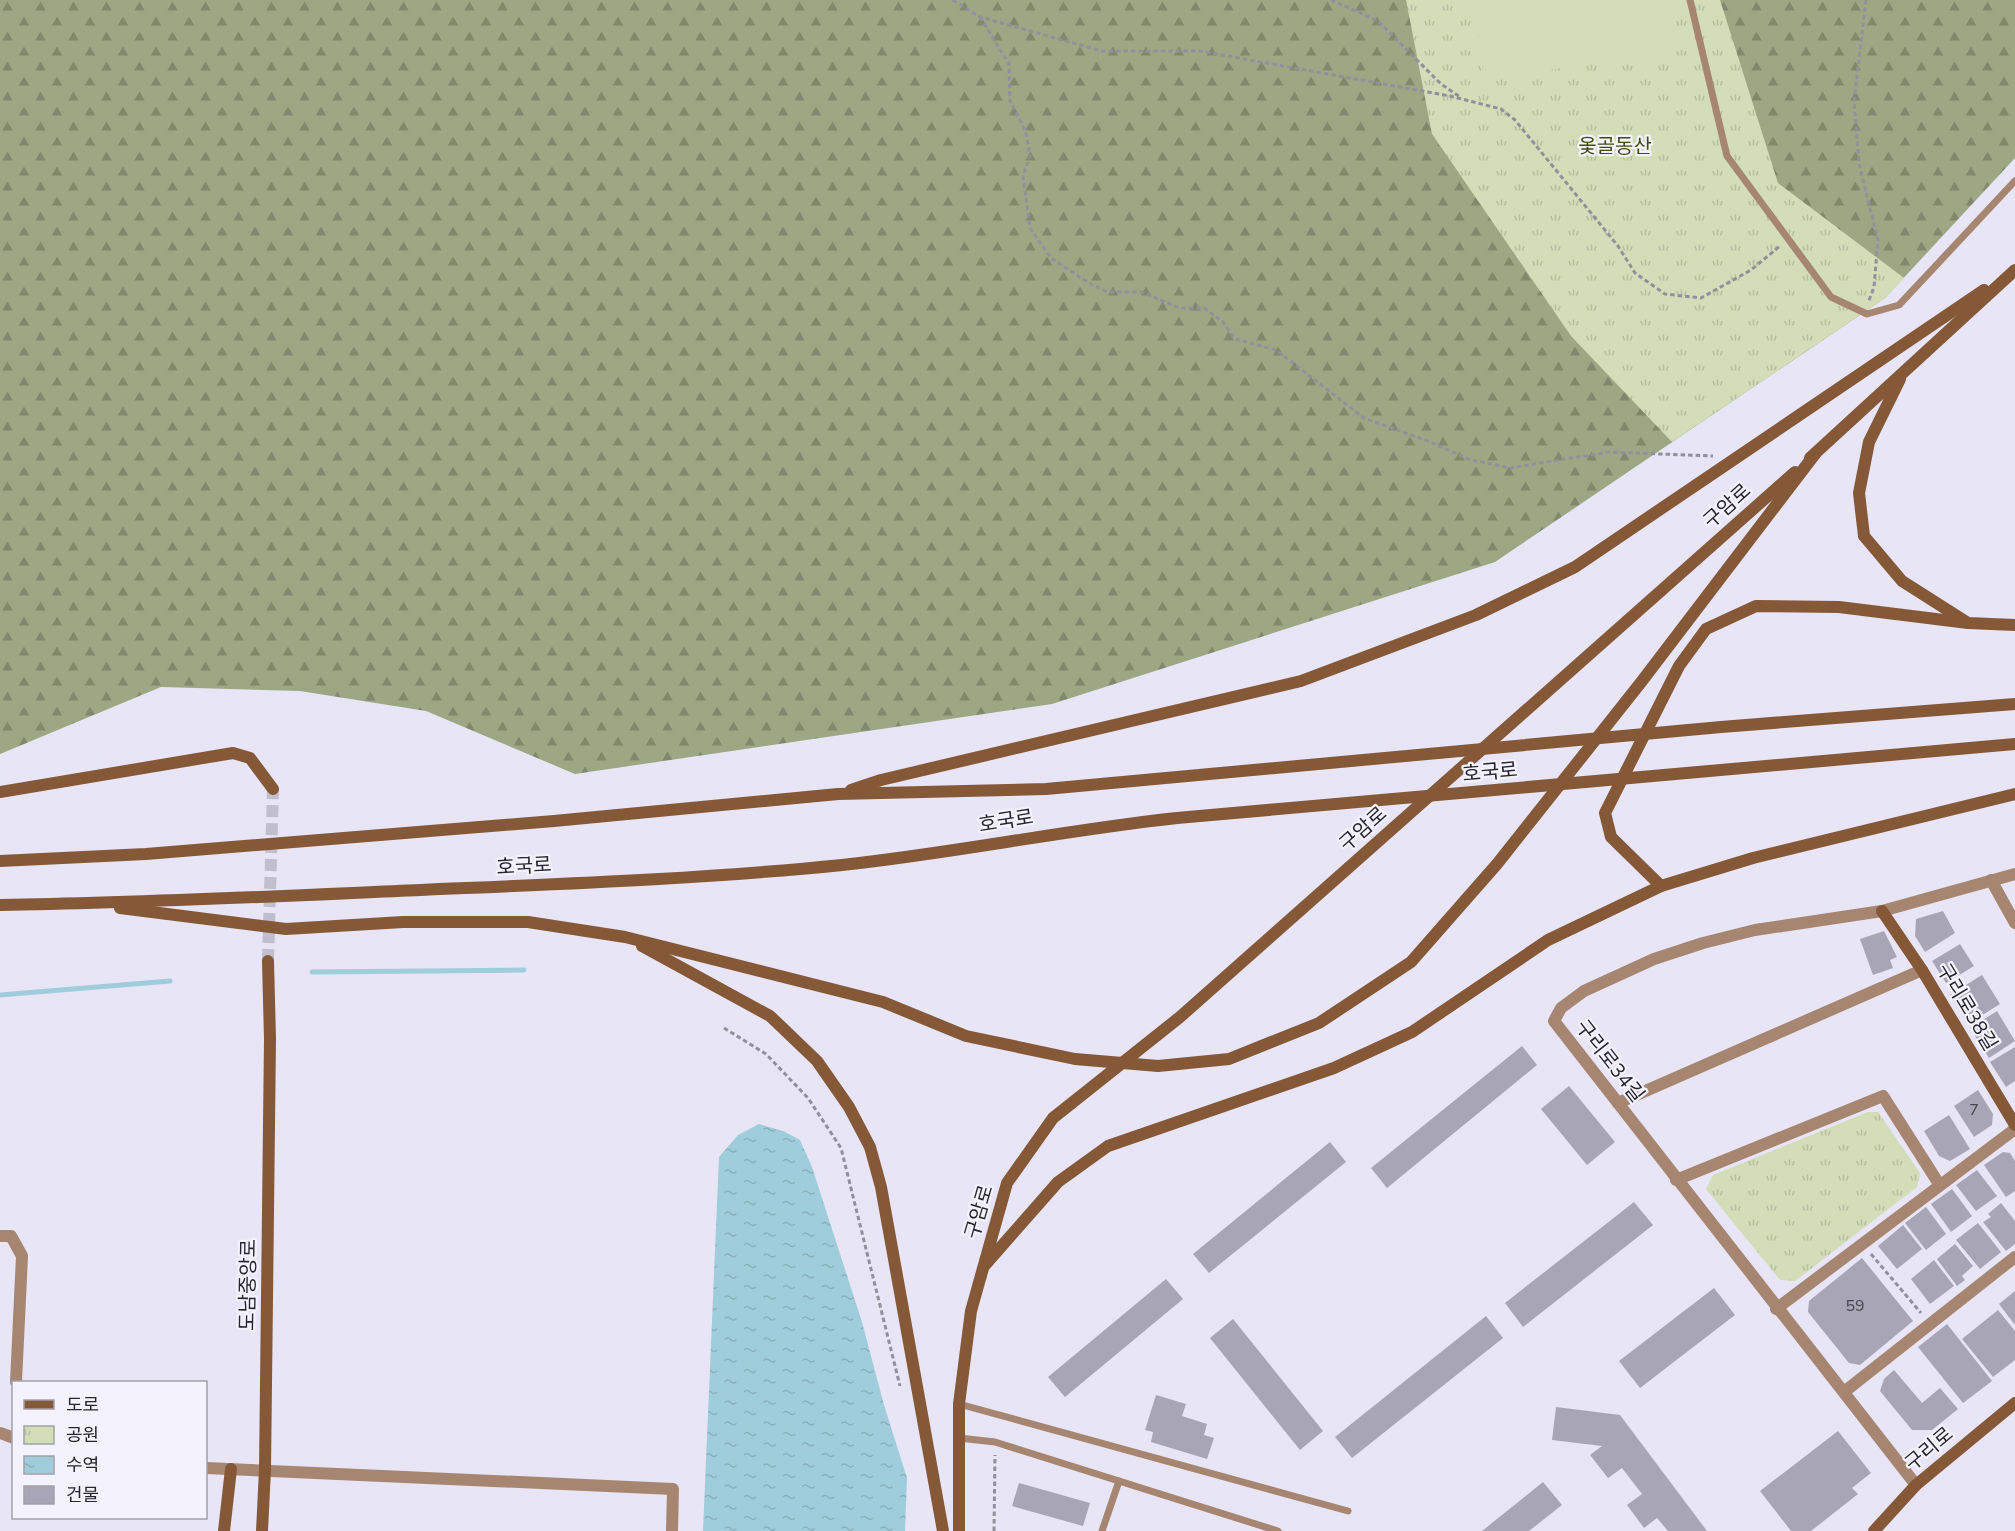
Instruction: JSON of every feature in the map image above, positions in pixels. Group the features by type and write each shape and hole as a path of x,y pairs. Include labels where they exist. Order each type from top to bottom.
{"main road":[{"path":"838,794 881,780 1301,681 1476,615 1575,567 2015,270"},
{"name":"구암로","path":"959,1531 959,1404 971,1311 1007,1183 1053,1118 1180,1017 1815,454 2015,270"},
{"path":"1904,372 1869,442 1859,493 1864,536 1902,581 1968,622"},
{"path":"87,904 286,929 403,922 528,922 625,937 882,1002 966,1036 1075,1059 1158,1066 1229,1059 1319,1023 1411,962 1497,864 1642,681 1815,454"},
{"path":"1661,886 1611,837 1605,813 1679,666 1706,628 1756,606 1839,607 2015,625"},
{"name":"호국로","path":"0,861 147,854 542,822 838,794 1046,789 1341,764 1721,727 2015,704"},
{"name":"호국로","path":"0,905 87,904 556,884 783,870 844,864 1096,827 2015,744"},
{"path":"0,792 232,753 250,758 273,789"},
{"path":"983,1269 1058,1182 1108,1146 1334,1068 1412,1032 1548,940 1661,886 1753,858 2015,794"},
{"name":"구리로38길","path":"1882,911 1922,970 2015,1127"},
{"path":"625,937 770,1016 817,1061 849,1107 870,1147 881,1187 943,1531"},
{"name":"도남중앙로","path":"262,1531 266,1470 270,1039 268,961"},
{"name":"구리로","path":"1874,1531 1916,1485 2015,1403"},
{"path":"224,1531 231,1469"}],"street":[{"name":"구리로34길","path":"1916,1485 1776,1309 1554,1022 1561,1008 1584,991 1654,959 1703,943 1755,930 1882,911 2015,874"},
{"path":"1991,880 2015,923"},
{"path":"1618,1103 1922,970"},
{"path":"1676,1180 1883,1096 1939,1184"},
{"path":"1776,1309 2015,1127"},
{"path":"0,1236 11,1236 22,1256 16,1381"},
{"path":"1844,1392 2015,1257"},
{"path":"207,1468 673,1489 672,1531"}],"lane":[{"path":"1690,0 1726,156 1831,297 1864,312 1899,305 2015,181"},
{"path":"959,1404 1348,1511"},
{"path":"959,1438 994,1442 1278,1531"},
{"path":"1102,1531 1119,1481"}],"path":[{"path":"953,0 980,17 1102,51 1200,51 1464,100 1501,109 1515,120 1617,246 1635,273 1665,294 1701,298 1751,270 1789,240"},
{"path":"1331,0 1378,21 1441,84 1464,100"},
{"path":"1864,312 1874,287 1878,240 1859,164 1854,101 1866,0"},
{"path":"980,17 1009,64 1010,101 1026,132 1030,156 1023,176 1030,228 1051,258 1089,284 1107,292 1142,292 1179,309 1204,309 1223,322 1235,339 1276,350 1364,418 1428,441 1468,459 1510,468 1609,452 1689,457 1742,455"},
{"path":"724,1028 766,1053 808,1098 841,1148 900,1386"},
{"path":"1862,1243 1930,1323"},
{"path":"994,1442 994,1531"}],"green space":[{"path":"0,0 2015,0 2015,158 1885,298 1495,562 1052,704 575,774 426,711 300,691 161,687 0,754"},
{"name":"옻골동산","path":"1406,0 1720,0 1778,183 1904,278 1885,298 1672,442 1571,336 1432,134"},
{"path":"1474,0 1668,0 1675,54 1484,78"},
{"path":"1868,1112 1878,1112 1920,1173 1917,1187 1795,1281 1780,1280 1706,1189 1713,1175"}],"water":[{"path":"759,1124 783,1131 800,1140 812,1167 862,1322 884,1405 907,1478 905,1531 703,1531 719,1157 738,1135"}],"building":[{"path":"1943,911 1955,933 1925,952 1915,936 1916,919"},
{"path":"1884,931 1897,957 1890,960 1893,968 1873,975 1860,939"},
{"path":"1960,944 1974,966 1946,983 1932,961"},
{"path":"1982,975 2000,1004 1968,1024 1950,995"},
{"path":"1997,1011 2015,1041 1989,1058 1970,1028"},
{"path":"1522,1046 1537,1065 1387,1188 1371,1168"},
{"path":"2015,1047 2015,1081 2006,1087 1990,1062"},
{"path":"1569,1086 1615,1142 1587,1165 1541,1109"},
{"path":"1978,1090 1993,1114 1992,1125 1974,1137 1954,1106"},
{"path":"1949,1115 1970,1149 1950,1161 1939,1156 1924,1131"},
{"path":"1330,1142 1346,1162 1209,1273 1193,1254"},
{"path":"2003,1152 2010,1153 2015,1161 2015,1191 2006,1197 1984,1165"},
{"path":"1977,1170 1997,1196 1976,1211 1956,1185"},
{"path":"1952,1189 1972,1216 1951,1232 1931,1204"},
{"path":"1634,1202 1653,1225 1523,1327 1505,1303"},
{"path":"2001,1203 2015,1221 2015,1244 2006,1251 1983,1222 1991,1217 1988,1214"},
{"path":"1926,1207 1946,1234 1926,1250 1905,1223"},
{"path":"1978,1223 2001,1252 1980,1269 1956,1240"},
{"path":"1903,1225 1922,1249 1897,1269 1878,1246"},
{"path":"1955,1244 1973,1266 1962,1276 1965,1280 1957,1286 1937,1259"},
{"path":"1862,1258 1913,1321 1860,1365 1849,1363 1808,1312 1809,1301"},
{"path":"1934,1260 1954,1286 1930,1304 1911,1279"},
{"path":"1166,1279 1183,1299 1065,1397 1048,1377"},
{"path":"1714,1288 1735,1315 1640,1388 1619,1361"},
{"path":"2015,1291 2015,1325 1999,1304"},
{"path":"1998,1310 2015,1331 2015,1360 1993,1377 1962,1339"},
{"path":"1486,1316 1503,1338 1352,1458 1335,1437"},
{"path":"1233,1319 1323,1431 1300,1450 1210,1338"},
{"path":"1947,1324 1992,1381 1963,1403 1918,1347"},
{"path":"1894,1370 1922,1403 1940,1388 1958,1409 1932,1430 1912,1430 1880,1391 1884,1379"},
{"path":"1156,1395 1186,1404 1182,1416 1207,1424 1204,1435 1214,1438 1207,1459 1151,1442 1153,1432 1145,1430"},
{"path":"1556,1407 1620,1415 1707,1531 1668,1531 1657,1518 1644,1528 1627,1505 1642,1494 1622,1468 1608,1478 1590,1455 1602,1446 1552,1440"},
{"path":"1838,1431 1871,1473 1852,1488 1858,1494 1811,1531 1791,1531 1760,1491"},
{"path":"1543,1482 1562,1505 1529,1531 1482,1531"},
{"path":"1019,1483 1090,1503 1083,1526 1012,1506"}],"waterway":[{"path":"312,972 524,970"},
{"path":"0,995 170,981"}],"tunnel":[{"path":"268,961 273,789"}]}
